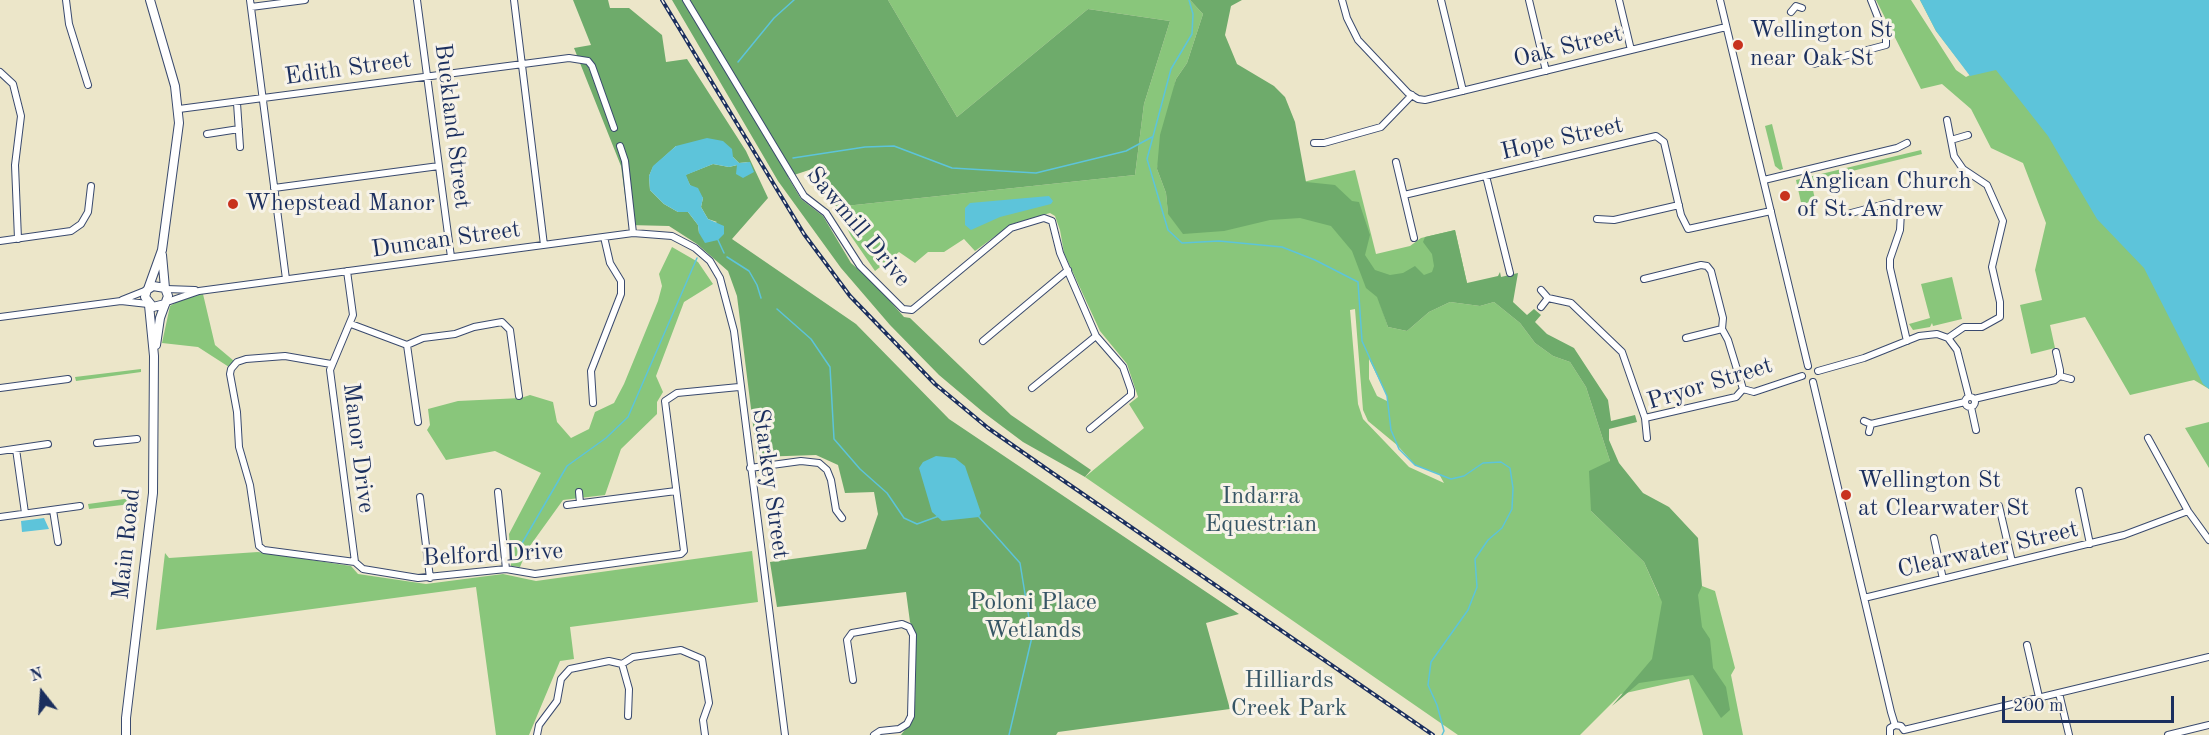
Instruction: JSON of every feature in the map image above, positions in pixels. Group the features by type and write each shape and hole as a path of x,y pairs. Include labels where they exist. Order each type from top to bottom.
{"main road":[{"path":"150,0 175,86 179,109 178,136 162,250 166,303 157,308 148,304 145,297 162,250"},
{"path":"147,290 155,285 165,289"},
{"name":"Main Road","path":"154,356 166,303"},
{"name":"Main Road","path":"126,735 126,718 153,493 154,356 148,304"}],"street":[{"path":"66,0 69,24 88,85"},
{"path":"286,279 250,4 305,0"},
{"name":"Buckland Street","path":"417,0 451,257"},
{"path":"514,0 544,245"},
{"name":"Sawmill Drive","path":"686,0 804,196 826,213 861,266 903,309 912,310 1011,228 1048,219 1054,225 1068,270 1096,336 1123,367 1131,394 1090,429"},
{"path":"1314,143 1324,143 1381,128 1415,97 1358,40 1347,18 1342,0"},
{"path":"1441,0 1463,91"},
{"path":"1529,0 1546,71"},
{"path":"1619,0 1631,50"},
{"path":"1720,0 1808,366"},
{"path":"1814,64 1886,45 1886,38 1871,0"},
{"path":"1791,12 1798,5"},
{"name":"Oak Street","path":"1415,97 1425,100 1726,27"},
{"name":"Edith Street","path":"179,109 569,58 588,61 614,128"},
{"path":"0,72 13,84 21,116 15,165 18,239"},
{"path":"237,103 240,147"},
{"path":"1947,120 1954,156 1963,169 1987,185 2003,221 1992,267 2000,302 2000,317 1982,327 1964,327 1948,338"},
{"path":"207,134 238,129"},
{"path":"1951,140 1968,135"},
{"name":"Hope Street","path":"1404,195 1656,136 1664,142 1679,205"},
{"path":"1764,180 1897,148 1907,143"},
{"path":"620,146 625,161 633,233"},
{"path":"1396,162 1414,238"},
{"path":"274,188 439,166"},
{"path":"1486,176 1510,273"},
{"path":"0,241 71,231 81,224 88,212 91,186"},
{"path":"1851,213 1889,203 1896,205 1901,212 1900,230 1890,258 1890,268 1907,341"},
{"path":"1597,219 1614,220 1679,205 1684,225 1690,230 1771,211"},
{"name":"Duncan Street","path":"165,289 199,291 633,233 672,236 695,248"},
{"path":"593,403 591,371 621,294 621,281 610,263 604,237"},
{"name":"Starkey Street","path":"695,248 710,261 725,289 734,331 739,387 785,735"},
{"path":"1644,279 1701,265 1707,266 1711,271 1723,318 1722,329 1728,340 1743,389"},
{"path":"983,341 1068,270"},
{"name":"Manor Drive","path":"347,272 354,315 331,364 355,562"},
{"path":"122,301 147,290"},
{"path":"1541,290 1548,298 1571,303 1622,352 1645,418"},
{"name":"Duncan Street","path":"166,303 199,291"},
{"path":"1541,307 1548,298"},
{"path":"0,317 122,301 148,304"},
{"path":"351,324 407,345 423,338 455,334 474,327 502,322 510,330 519,396"},
{"path":"1686,338 1722,329"},
{"path":"1808,366 1818,371 1864,358 1930,334 1948,338 1957,350 1976,430"},
{"path":"1032,388 1096,336"},
{"path":"407,345 418,422"},
{"path":"2056,352 2060,376"},
{"name":"Belford Drive","path":"331,364 285,356 246,359 237,362 231,369 239,447 250,485 259,546 264,550 355,562 363,569 430,578 506,569 535,574 681,554 684,551 665,401 676,393 739,387"},
{"path":"1808,366 1803,370 1802,376 1806,381 1813,382 1818,378 1818,371"},
{"name":"Pryor Street","path":"1647,438 1645,418 1736,397 1743,389 1754,392 1802,376"},
{"path":"1869,432 1868,422 1970,401 2055,380 2060,376"},
{"path":"2060,376 2071,379"},
{"path":"0,388 68,380"},
{"path":"1813,382 1895,725"},
{"path":"2148,438 2187,510 2209,540"},
{"path":"97,443 137,439"},
{"path":"0,451 48,444"},
{"path":"16,448 25,513"},
{"path":"750,468 801,461 819,463 831,480 836,510 842,518"},
{"path":"567,505 676,491"},
{"path":"2079,491 2090,544"},
{"path":"498,492 506,569"},
{"path":"579,492 580,503"},
{"path":"420,497 430,578"},
{"path":"0,517 80,506"},
{"path":"1999,506 2012,562"},
{"path":"53,510 58,542"},
{"name":"Clearwater Street","path":"1864,597 2124,536 2187,510"},
{"path":"1934,538 1943,579"},
{"path":"853,680 847,640 852,633 902,624 909,627 913,635 911,716 907,724 899,729 880,731 874,735"},
{"path":"2027,645 2039,697"},
{"path":"537,735 539,725 556,701 561,679 570,669 609,661 622,664 633,657 681,650 702,659 709,703 703,720 705,735"},
{"path":"1888,735 1890,728 1895,725 1901,726 1904,733 2039,697 2209,657"},
{"path":"622,664 629,689 628,716"},
{"path":"2059,693 2069,735"},
{"path":"2168,735 2209,725"}],"green space":[{"name":"Poloni Place Wetlands","path":"573,0 608,0 610,8 629,8 662,35 666,62 687,59 746,151 768,198 732,239 856,324 949,419 1239,614 1206,623 1230,709 1058,732 1056,735 901,735 914,717 915,707 916,634 910,622 906,592 777,607 770,562 866,549 878,514 874,492 845,493 838,465 816,455 757,457 737,296 728,271 697,244 669,226 629,225 621,166 574,48 591,45","holes":["676,146 733,157 739,163 750,162 729,167 713,164 685,175 690,185 703,198 701,207 708,219 717,222 699,233 698,225 688,212 678,212 664,204 650,190 649,176 653,167"]},
{"path":"672,0 888,0 957,117 1088,9 1170,21 1144,104 1135,175 836,207 825,181 812,169 788,177 801,199 823,216 851,263 875,284 904,317 910,318 1011,415 1091,470 1085,477 1023,442 983,412 939,375 890,325 841,268 778,181"},
{"name":"Indarra Equestrian","path":"888,0 1190,0 1203,14 1187,63 1176,79 1157,169 1166,193 1168,213 1355,170 1376,254 1410,246 1421,238 1455,230 1467,283 1380,303 1388,327 1407,331 1429,312 1450,302 1480,306 1494,302 1520,323 1535,343 1553,356 1570,362 1586,387 1610,461 1591,511 1644,562 1659,596 1702,586 1715,591 1735,668 1731,675 1743,735 1703,735 1689,679 1621,694 1580,735 1458,735 1085,477 1144,428 1129,404 1138,397 1127,364 1100,331 1064,253 1055,216 1050,213 1012,224 975,251 964,239 944,252 928,252 915,263 899,252 875,271 851,236 836,207 1135,175 1144,104 1170,21 1088,9 957,117","holes":["1355,309 1363,410 1368,421 1397,445 1415,465 1439,474 1444,483 1409,467 1363,419 1358,404 1350,310","1369,359 1387,396 1387,401 1377,396 1369,379"]},
{"path":"1190,0 1242,0 1231,6 1225,35 1237,64 1274,86 1285,97 1295,122 1306,182 1335,185 1352,201 1359,202 1370,235 1365,255 1375,270 1390,275 1403,273 1415,266 1424,275 1432,272 1434,266 1432,254 1423,242 1425,237 1455,230 1467,283 1498,276 1500,272 1501,277 1518,273 1513,302 1527,315 1534,309 1541,315 1535,322 1547,334 1574,348 1608,400 1611,421 1635,415 1637,422 1609,429 1609,440 1619,463 1643,493 1669,507 1698,538 1702,586 1698,595 1702,627 1710,639 1713,668 1726,687 1730,710 1721,718 1693,675 1639,683 1612,706 1652,659 1662,602 1644,562 1591,511 1589,471 1610,461 1586,387 1570,362 1553,356 1535,343 1520,323 1494,302 1480,306 1450,302 1429,312 1407,331 1388,327 1377,297 1366,288 1352,251 1331,226 1300,218 1270,220 1224,231 1183,234 1168,214 1166,193 1157,169 1160,135 1176,79 1187,63 1203,14"},
{"path":"1876,0 1911,0 1956,70 1966,77 1970,75 1936,31 1920,0 2209,0 2209,389 2194,380 2130,395 2085,317 2050,325 2055,348 2031,354 2020,305 2042,300 2035,270 2046,223 2023,163 1991,148 1971,109 1942,84 1921,89"},
{"path":"1772,124 1783,169 1780,170 1775,166 1765,126"},
{"path":"1921,150 1922,154 1811,181 1816,204 1802,207 1796,180"},
{"path":"672,247 698,262 713,284 684,302 656,376 663,392 657,402 657,414 621,449 605,495 563,500 527,550 520,567 511,566 509,534 541,473 495,451 446,460 427,430 430,425 428,409 458,401 521,398 530,395 553,402 557,422 571,438 589,429 595,412 614,403 624,384 658,301 662,286 659,274"},
{"path":"1952,277 1962,319 1933,326 1932,323 1930,327 1913,330 1909,324 1930,318 1921,284"},
{"path":"203,294 215,345 234,361 229,367 198,347 162,343 170,306 183,298"},
{"path":"141,369 141,372 76,381 75,377"},
{"path":"2209,422 2209,468 2185,428"},
{"path":"139,497 139,503 89,509 88,504"},
{"path":"752,551 758,602 570,627 574,659 560,661 529,735 496,735 476,587 156,630 165,553 169,558 258,552 351,566 358,574 426,584 503,574 536,581"}],"water":[{"path":"1920,0 2209,0 2209,389 2203,384 2144,268 2097,219 2048,136 1996,70 1970,76 1936,31"},
{"path":"707,138 723,141 732,149 733,157 739,163 750,162 754,172 743,178 736,174 737,165 729,167 713,164 686,175 690,185 698,188 703,198 701,207 708,219 724,226 724,234 718,240 705,243 699,233 698,225 688,212 678,212 664,204 650,190 649,176 653,166 676,146"},
{"path":"1049,196 1053,201 1051,204 1000,217 971,230 965,225 965,208 970,203"},
{"path":"936,456 955,458 965,466 981,513 979,517 942,521 932,512 919,468 923,462"},
{"path":"44,518 49,529 22,532 21,521"}],"waterway":[{"path":"738,62 774,18 794,0"},
{"path":"1189,0 1193,14 1192,34 1171,69 1147,159 1168,230 1182,243 1219,241 1282,247 1315,260 1358,282 1362,341 1387,396 1391,430 1399,449 1415,465 1451,479 1464,476 1483,463 1501,462 1510,468 1513,488 1512,509 1502,528 1488,540 1475,559 1477,587 1468,610 1431,662 1428,685 1437,705 1444,731 1442,735"},
{"path":"793,158 865,147 894,146 952,168 1036,173 1126,151 1152,137"},
{"path":"718,240 724,253"},
{"path":"727,257 749,271 761,298"},
{"path":"518,550 567,466 606,438 628,417 697,258"},
{"path":"777,309 811,339 830,367 834,439 860,469 887,493 904,518 917,524 939,516"},
{"path":"979,517 1020,563 1032,637 1009,735"}],"railway":[{"path":"662,0 804,234 850,296 935,384 988,428 1433,735"}],"place":[{"name":"Wellington St near Oak St","path":"1738,45"},
{"name":"Anglican Church of St. Andrew","path":"1785,196"},
{"name":"Whepstead Manor","path":"233,204"},
{"name":"Wellington St at Clearwater St","path":"1846,495"}],"park label":[{"name":"Hilliards Creek Park","path":"1289,695"}]}
